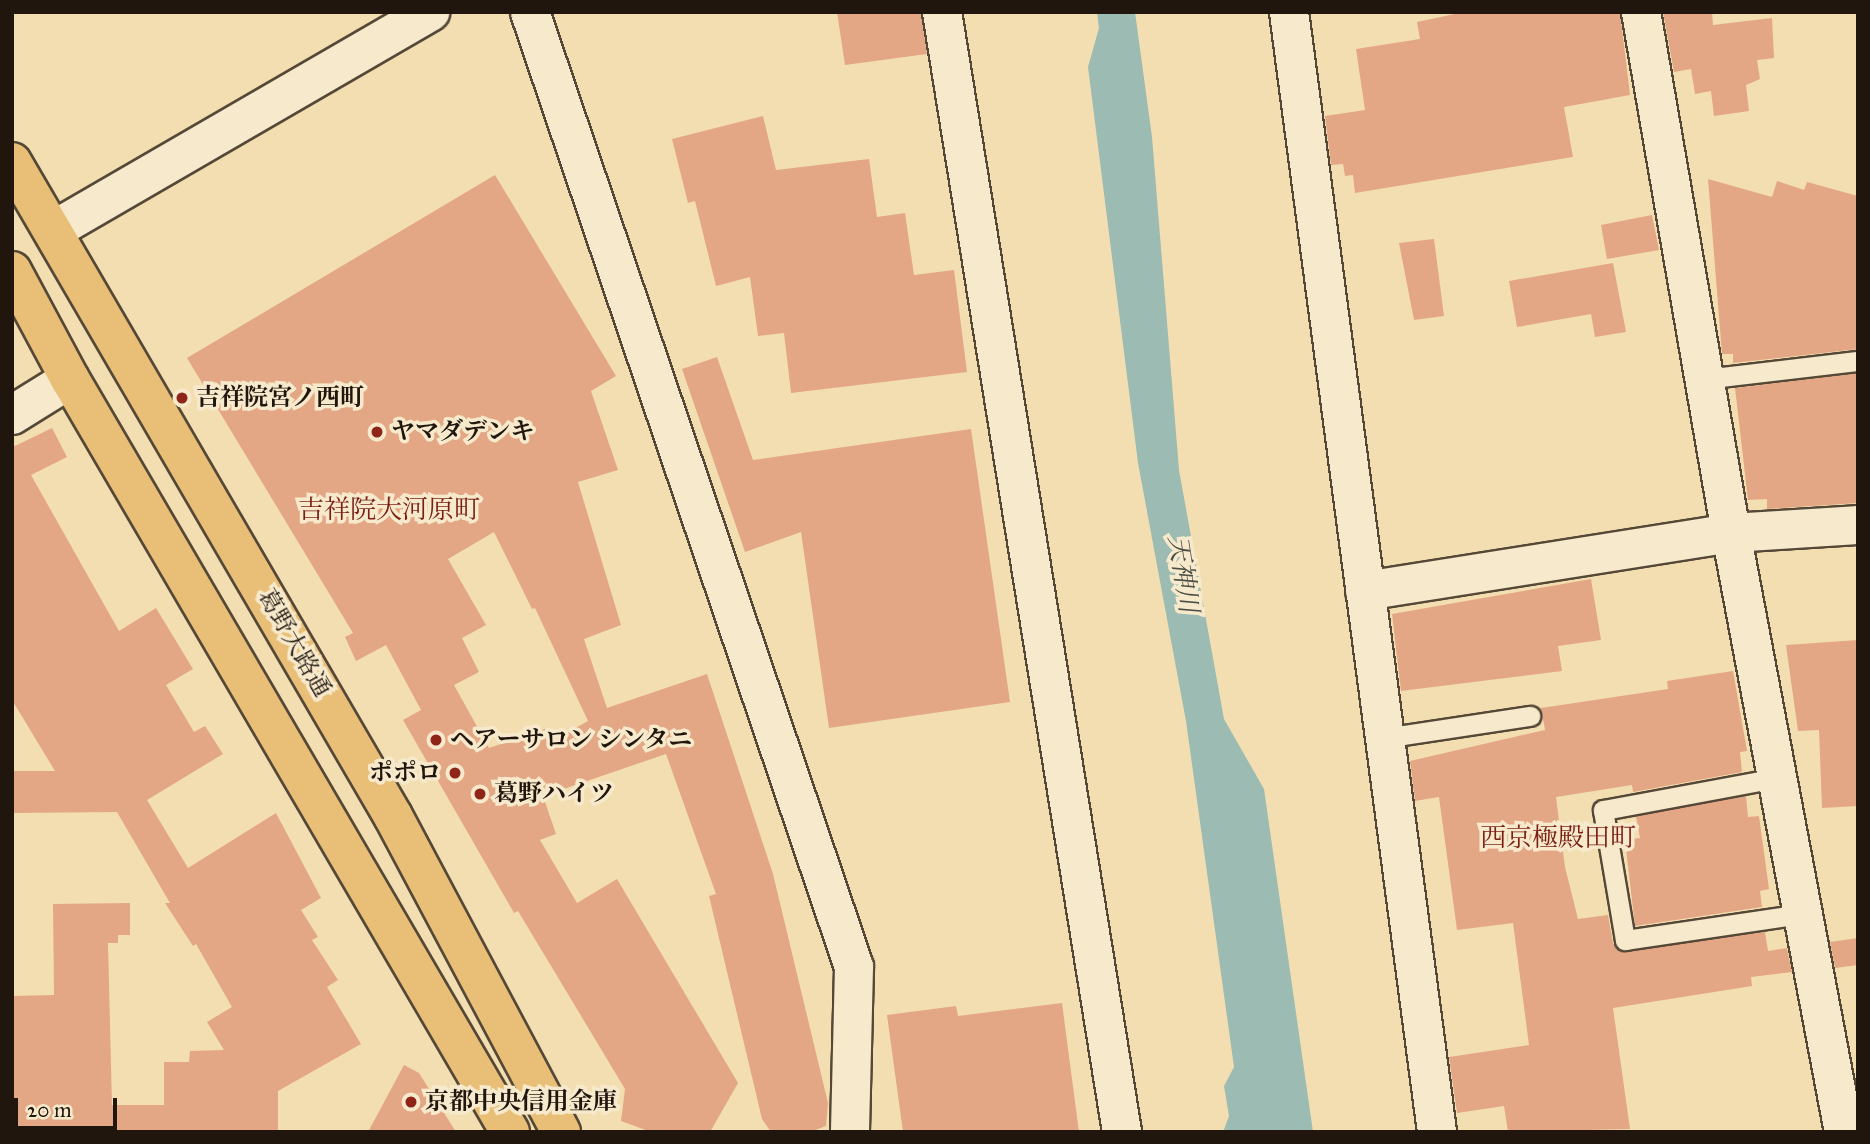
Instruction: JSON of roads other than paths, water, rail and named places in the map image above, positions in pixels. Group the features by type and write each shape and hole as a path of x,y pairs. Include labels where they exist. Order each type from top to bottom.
{"main road":[{"name":"葛野大路通","path":"12,162 278,614 393,816 561,1132"},
{"path":"12,253 54,230"},
{"path":"12,271 70,379 510,1132"},
{"path":"70,379 121,348"},
{"path":"227,646 278,614"}],"street":[{"path":"54,230 430,12"},
{"path":"530,12 854,967 850,1132"},
{"path":"942,12 1122,1132"},
{"path":"1289,12 1437,1132"},
{"path":"1640,12 1731,533 1844,1132"},
{"path":"12,415 70,379"},
{"path":"1365,591 1731,533 1858,525"}],"lane":[{"path":"1704,379 1858,361"},
{"path":"1384,738 1530,716"},
{"path":"1776,778 1604,810 1625,940 1801,914"}],"water":[{"name":"天神川","path":"1097,12 1135,12 1152,137 1179,470 1224,719 1264,789 1313,1132 1223,1132 1229,1116 1224,1086 1234,1067 1186,721 1138,463 1088,67 1099,28"}],"place":[{"name":"吉祥院宮ノ西町","path":"182,398"},
{"name":"ヤマダデンキ","path":"377,432"},
{"name":"ヘアーサロン シンタニ","path":"436,740"},
{"name":"ポポロ","path":"455,773"},
{"name":"葛野ハイツ","path":"480,794"},
{"name":"京都中央信用金庫","path":"411,1102"}],"district":[{"name":"吉祥院大河原町","path":"389,510"},
{"name":"西京極殿田町","path":"1558,838"}]}
